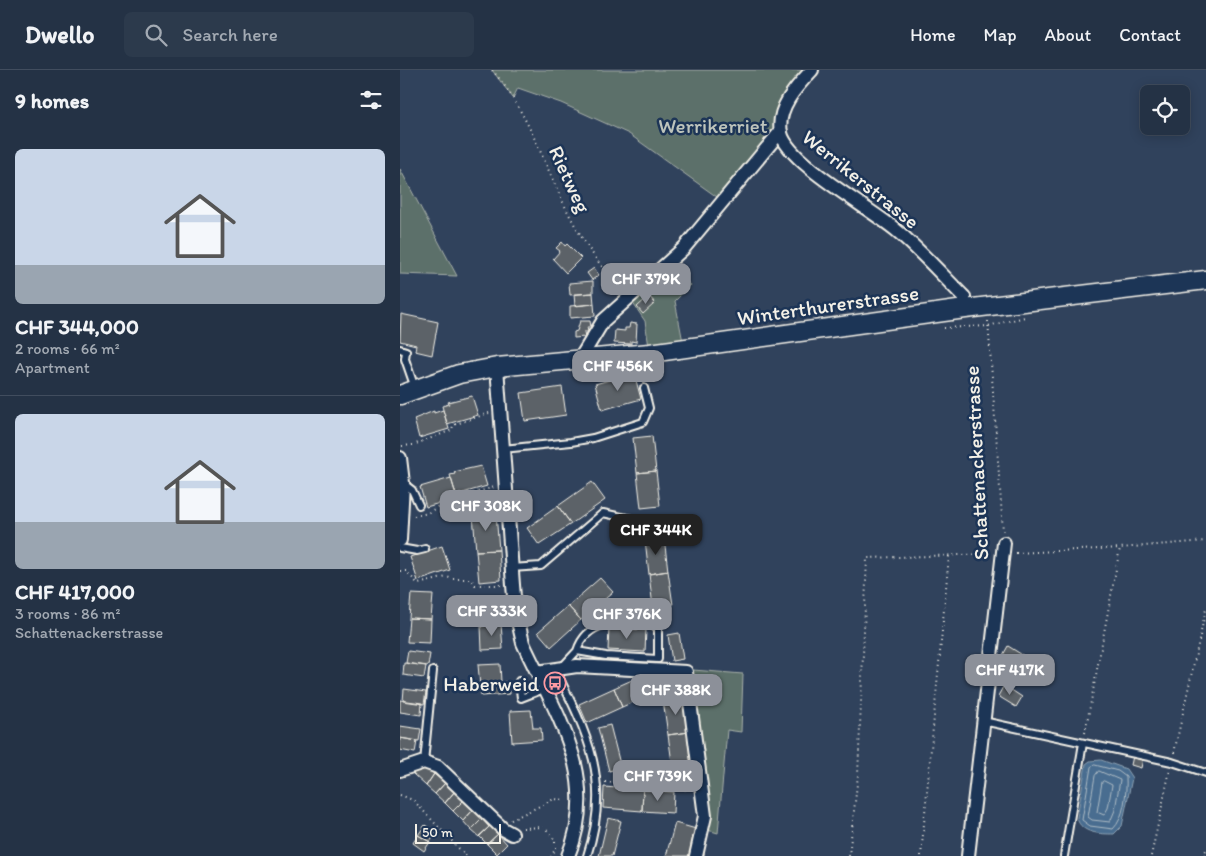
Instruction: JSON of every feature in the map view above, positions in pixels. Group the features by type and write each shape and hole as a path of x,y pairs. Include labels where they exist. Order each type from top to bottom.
{"main road":[{"name":"Winterthurerstrasse","path":"408,392 460,374 497,367 650,353 966,309 1206,280"}],"street":[{"name":"Werrikerstrasse","path":"812,70 799,84 784,109 780,131 787,148 896,230 964,297 966,309"},
{"path":"580,359 597,328 628,296 668,264 690,242 780,131"},
{"path":"497,367 511,568 518,627 536,672 574,754 578,772 580,800 578,821 568,856"},
{"path":"400,458 403,482 400,540"},
{"name":"Schattenackerstrasse","path":"968,856 1004,549"},
{"path":"536,672 577,666 686,672 705,816 696,856"},
{"path":"400,770 424,762 438,767 507,831"}],"lane":[{"path":"400,349 406,350 408,392"},
{"path":"503,449 593,438 643,422 649,408 644,388"},
{"path":"403,482 412,490 419,505"},
{"path":"511,568 541,566 603,513 655,524"},
{"path":"400,548 417,551 425,549"},
{"path":"577,651 606,656 658,658 658,626 605,623 590,630 580,641 577,651 558,668 582,722 593,754 598,801 593,837 587,856"},
{"path":"424,762 433,671"},
{"path":"519,681 521,698 544,689"},
{"path":"983,721 1172,762 1206,773"},
{"path":"1064,856 1083,743"}],"path":[{"name":"Rietweg","path":"492,70 513,98 535,138 579,233 602,267 628,296"},
{"name":"Schattenackerstrasse","path":"986,307 1004,549"},
{"path":"400,447 413,445 452,430 453,425 493,412"},
{"path":"401,516 417,516 428,513 437,507 461,500 463,496 505,484"},
{"path":"849,856 858,775 867,558 949,556 1004,549 1120,548 1206,541"},
{"path":"1083,743 1120,548"},
{"path":"921,856 949,556"},
{"path":"400,571 406,571 418,584 447,577 452,579 470,579 475,585 513,585"},
{"path":"1151,856 1206,609"},
{"path":"597,781 686,790 702,788"},
{"path":"400,795 413,800 441,827 464,856"},
{"path":"507,831 514,817 554,799 580,800"},
{"path":"507,831 544,827 555,840 555,850 551,856"},
{"path":"1204,856 1206,850"}],"green space":[{"name":"Werrikerriet","path":"492,70 812,70 799,84 781,131 724,202 629,134 561,103 518,88 513,98"},
{"path":"400,169 457,276 400,274"},
{"path":"667,264 691,285 675,301 684,347 650,353 645,321 628,296"},
{"path":"693,670 743,674 741,732 727,730 718,833 704,829 694,728"}],"water":[{"path":"1101,760 1126,769 1132,778 1122,826 1114,834 1087,830 1079,823 1077,818 1086,764 1090,761"}],"building":[{"path":"562,242 565,246 567,244 581,258 566,273 553,259 560,251 556,248"},
{"path":"594,268 599,275 592,280 587,273"},
{"path":"593,281 593,293 570,295 569,283"},
{"path":"593,293 594,304 575,306 574,294"},
{"path":"649,296 655,303 643,314 637,307"},
{"path":"594,304 595,316 570,318 570,306"},
{"path":"401,314 438,322 432,355 415,351 416,345 400,341"},
{"path":"580,321 590,321 591,327 587,327 588,332 584,332 585,337 574,338 574,332 577,331"},
{"path":"630,323 637,324 636,342 631,341 631,344 614,343 615,330 625,331 625,328 629,328"},
{"path":"634,373 641,399 602,410 595,384"},
{"path":"562,387 566,415 525,421 521,393"},
{"path":"472,396 478,415 447,424 442,406 449,404 448,402"},
{"path":"443,410 449,429 419,438 414,419 434,411 434,413"},
{"path":"652,436 656,471 637,473 633,438"},
{"path":"481,466 487,486 456,495 450,475 455,474 454,472"},
{"path":"656,471 660,506 641,508 637,473"},
{"path":"451,478 457,498 426,507 420,487"},
{"path":"592,482 605,500 571,524 558,506"},
{"path":"558,506 571,524 539,545 527,528"},
{"path":"496,514 499,550 476,551 473,515"},
{"path":"664,537 668,571 649,574 645,540"},
{"path":"442,546 450,570 418,581 410,557"},
{"path":"499,550 501,580 479,582 476,551"},
{"path":"668,571 673,605 653,607 649,574"},
{"path":"600,578 613,592 581,620 568,606"},
{"path":"411,594 433,595 431,619 409,618"},
{"path":"500,600 501,624 481,626 480,601"},
{"path":"568,606 581,620 551,647 538,632"},
{"path":"409,618 431,619 430,643 407,642"},
{"path":"501,624 503,649 482,650 481,626"},
{"path":"609,628 646,630 645,652 608,650"},
{"path":"679,633 683,659 672,661 668,635"},
{"path":"1008,646 1032,661 1021,680 997,666"},
{"path":"408,651 430,654 428,666 406,663"},
{"path":"1034,658 1042,662 1030,683 1022,678"},
{"path":"404,663 426,666 424,678 403,675"},
{"path":"500,664 501,682 509,682 510,694 481,696 478,665"},
{"path":"641,676 649,695 622,707 614,688"},
{"path":"1004,685 1022,697 1016,707 998,696"},
{"path":"614,688 622,707 587,723 579,704"},
{"path":"404,689 426,692 424,704 403,701"},
{"path":"685,697 689,732 668,735 663,700"},
{"path":"400,700 422,703 421,715 400,712"},
{"path":"531,710 533,728 541,728 542,740 512,742 510,711"},
{"path":"610,725 621,768 609,771 598,728"},
{"path":"400,726 421,729 419,741 400,738"},
{"path":"689,732 694,766 673,769 668,735"},
{"path":"400,738 417,741 415,753 400,750"},
{"path":"1133,756 1143,759 1141,768 1131,765"},
{"path":"423,766 434,774 426,786 413,774 418,767"},
{"path":"434,774 445,783 435,794 426,786"},
{"path":"445,783 455,791 445,803 435,794"},
{"path":"604,787 643,790 642,811 603,808"},
{"path":"643,790 674,792 673,813 642,811"},
{"path":"455,791 464,800 453,811 445,803"},
{"path":"464,800 473,810 463,821 453,811"},
{"path":"473,810 482,819 471,830 463,821"},
{"path":"608,818 621,821 612,856 599,856"},
{"path":"482,819 489,827 479,837 471,830"},
{"path":"675,823 696,829 689,856 666,856"},
{"path":"425,825 436,833 430,842 418,835"},
{"path":"490,826 498,834 487,844 479,836"},
{"path":"498,834 507,844 497,854 487,844"},
{"path":"418,835 430,842 424,851 413,843"}],"place":[{"name":"Haberweid","path":"555,683"}]}
